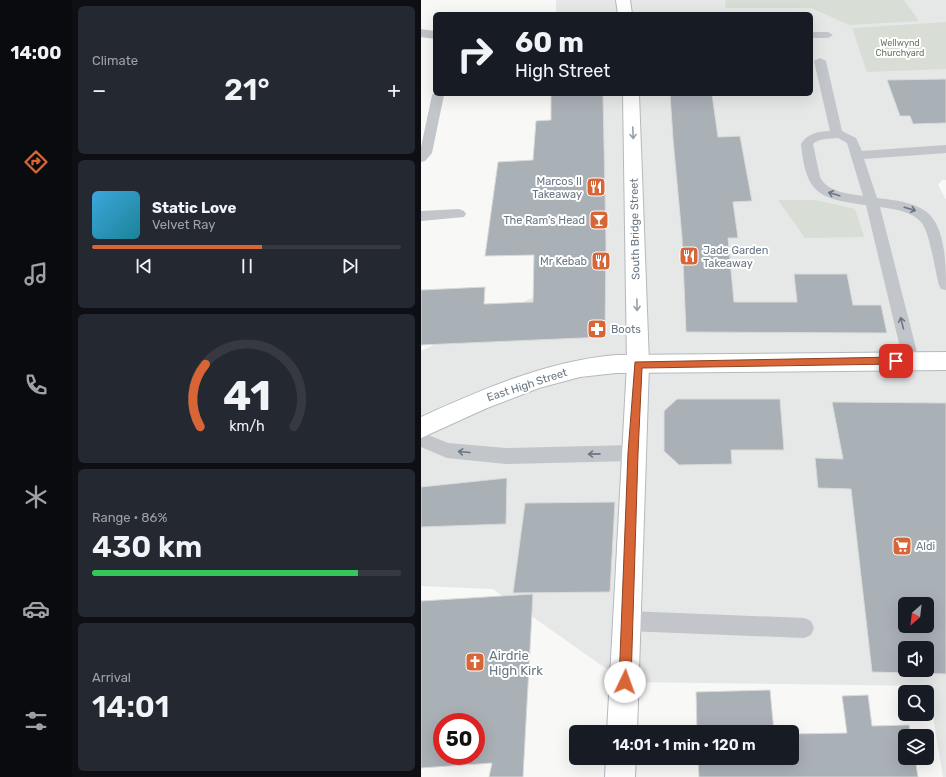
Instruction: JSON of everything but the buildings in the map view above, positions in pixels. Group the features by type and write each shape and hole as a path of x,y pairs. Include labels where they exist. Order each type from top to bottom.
{"main road":[{"path":"623,0 625,12"},
{"name":"South Bridge Street","path":"622,725 638,364 631,96"},
{"name":"East High Street","path":"421,428 472,404 545,377 581,368 617,364 911,360 946,361"},
{"path":"620,777 621,765"}],"street":[{"path":"421,33 433,35"}],"lane":[{"path":"813,35 828,35"},
{"path":"820,61 837,134"},
{"path":"421,158 426,152 439,96"},
{"path":"911,360 872,202 852,141 840,134 823,135 811,139 807,144 817,184 826,191 835,195 872,202 916,210 926,219 933,236 946,285"},
{"path":"856,156 946,149"},
{"path":"421,216 459,214"},
{"path":"421,439 447,450 506,456 633,453"},
{"path":"628,621 804,628"}],"shaded area":[{"path":"556,0 946,0 946,180 942,180 938,185 946,200 946,777 943,777 934,721 934,685 625,682 493,589 421,586 421,351 546,291 557,96 813,96 813,12 556,12"}],"green space":[{"path":"726,0 904,0 919,21 849,25 811,8 725,8"},
{"name":"Wellwynd Churchyard","path":"946,22 946,69 867,72 852,28"},
{"path":"778,200 815,200 855,209 864,237 805,238"}],"place":[{"name":"Marcos II Takeaway","path":"596,187"},
{"name":"The Ram's Head","path":"599,220"},
{"name":"Jade Garden Takeaway","path":"689,256"},
{"name":"Mr Kebab","path":"601,261"},
{"name":"Boots","path":"597,329"},
{"name":"Aldi","path":"902,546"},
{"name":"Airdrie High Kirk","path":"475,662"}],"route":[{"path":"625,682 633,453 638,364 896,361"}]}
